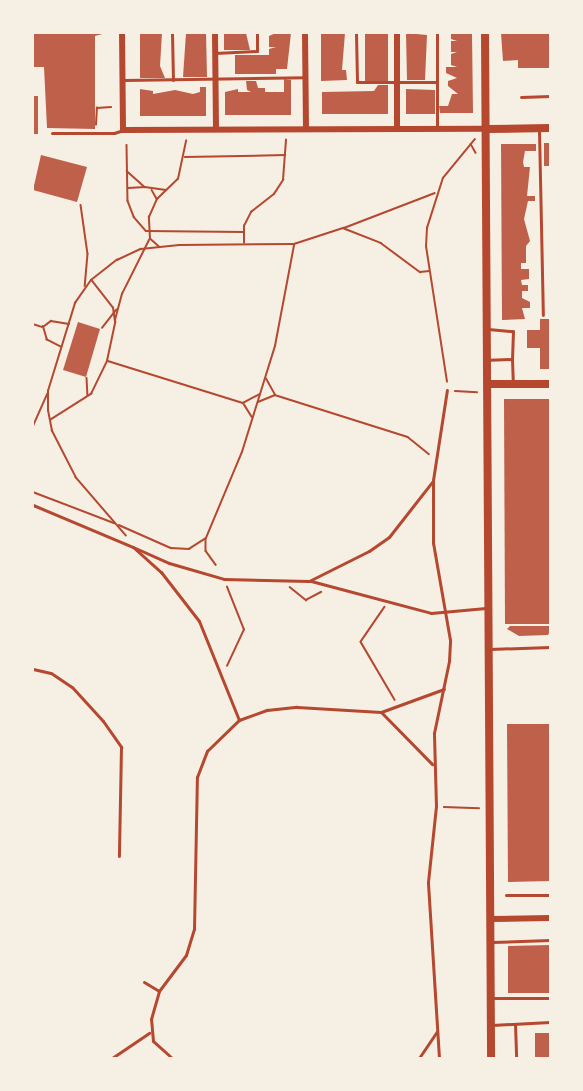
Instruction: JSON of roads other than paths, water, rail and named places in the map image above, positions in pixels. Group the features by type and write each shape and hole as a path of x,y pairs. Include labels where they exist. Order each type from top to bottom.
{"main road":[{"path":"485,33 491,1058"}],"street":[{"path":"122,33 123,130 550,128"},
{"path":"215,33 216,129"},
{"path":"305,33 306,128"},
{"path":"397,33 397,128"},
{"path":"488,384 550,384"},
{"path":"491,919 550,918"}],"lane":[{"path":"172,33 173,80"},
{"path":"215,53 257,51 257,33"},
{"path":"356,33 357,82 437,82"},
{"path":"437,33 437,129"},
{"path":"122,80 306,77"},
{"path":"521,97 550,96"},
{"path":"539,128 543,315"},
{"path":"52,133 114,134 123,130"},
{"path":"488,329 513,331 513,384"},
{"path":"488,360 512,359"},
{"path":"439,1058 428,882 436,806 433,765 434,733 450,651 433,543 433,480 447,390"},
{"path":"309,581 369,551 389,537 433,480"},
{"path":"33,505 169,563 224,579 309,581 431,613 490,608"},
{"path":"133,547 161,572 199,621 239,720"},
{"path":"490,649 550,647"},
{"path":"33,669 51,673 72,687 104,721 121,747 119,856"},
{"path":"172,1058 158,1047 150,1033 159,991 186,955 194,929 195,809 200,763 217,738 239,720 267,710 297,707 381,712 444,689"},
{"path":"381,712 433,765"},
{"path":"506,895 550,895"},
{"path":"491,942 550,940"},
{"path":"144,982 159,991"},
{"path":"491,998 550,998"},
{"path":"491,1025 550,1022"},
{"path":"515,1024 516,1058"},
{"path":"419,1058 437,1029"},
{"path":"112,1058 150,1033"}]}
